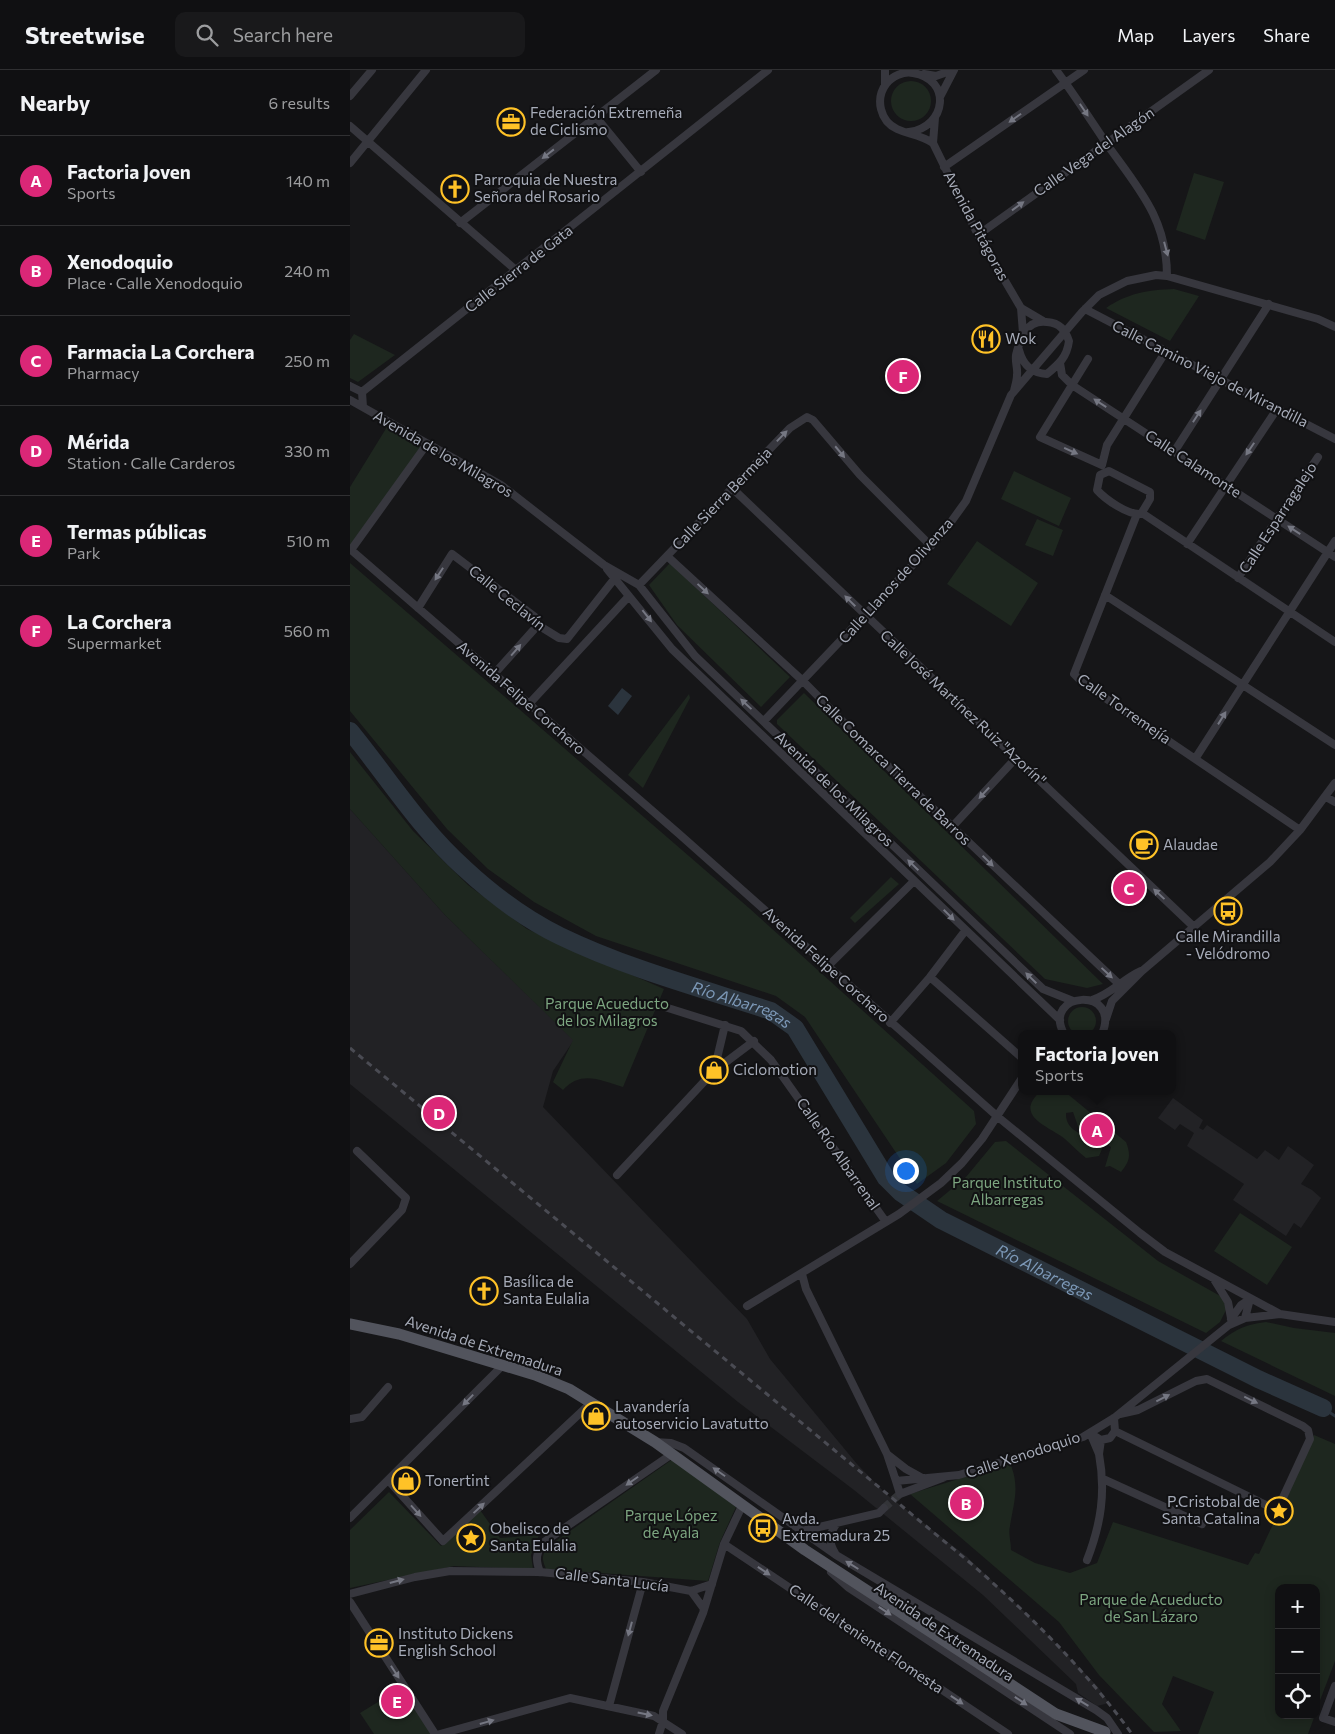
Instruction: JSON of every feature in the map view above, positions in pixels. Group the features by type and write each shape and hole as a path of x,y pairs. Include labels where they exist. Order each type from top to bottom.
{"main road":[{"name":"Avenida de Extremadura","path":"350,1324 399,1334 535,1375 569,1389 655,1442 805,1550 1056,1714 1105,1732"}],"street":[{"path":"350,96 372,70"},
{"path":"350,163 426,70"},
{"path":"460,223 656,70"},
{"name":"Calle Sierra de Gata","path":"362,392 517,271 768,70"},
{"path":"885,70 885,85 880,100 883,115 889,124 898,130 920,135 933,143 936,118 940,108 940,97 933,83 921,74"},
{"path":"885,85 899,71 936,76 954,70"},
{"path":"940,97 954,70"},
{"path":"1056,70 1146,199 1158,223 1168,258 1167,276 1270,304 1318,319 1335,327"},
{"path":"944,168 1084,70"},
{"name":"Calle Vega del Alagón","path":"978,234 1209,70"},
{"path":"596,117 641,172"},
{"path":"909,132 919,131 936,118"},
{"path":"350,126 517,271"},
{"name":"Avenida Pitágoras","path":"933,143 978,234 1021,308 1023,332 1016,356 1017,376 1014,391"},
{"name":"Calle Llanos de Olivenza","path":"764,721 931,546 966,501 1011,395 1085,309 1099,295 1127,281 1167,276"},
{"path":"1174,452 1270,304"},
{"name":"Avenida Pitágoras","path":"1021,308 1043,321 1053,322 1066,332"},
{"name":"Calle Camino Viejo de Mirandilla","path":"1085,309 1335,439"},
{"path":"1023,332 1031,325 1043,321"},
{"path":"1047,374 1060,363 1068,348 1069,341 1066,332"},
{"path":"1019,350 1021,359 1032,371 1062,374 1060,363"},
{"path":"1166,351 1107,445 1097,490 1102,495 1139,514 1187,544 1335,642"},
{"path":"1088,359 1040,438 1103,468"},
{"name":"Calle Calamonte","path":"1062,374 1072,385 1331,555"},
{"path":"350,386 362,392 362,407"},
{"name":"Avenida de los Milagros","path":"350,400 501,485 604,565 639,585 694,656 1044,990 1073,1001"},
{"path":"1187,544 1277,408"},
{"name":"Calle Sierra Bermeja","path":"639,585 790,428 800,419 807,417 813,420 860,475 931,546"},
{"path":"350,550 427,444"},
{"name":"Calle Esparragalejo","path":"1238,578 1318,457"},
{"name":"Calle Torremejía","path":"1103,468 1150,492 1150,499 1139,514 1074,674 1083,684 1300,830"},
{"name":"Calle José Martínez Ruiz \"Azorín\"","path":"732,488 1194,927"},
{"path":"1195,760 1290,612 1331,555 1335,541"},
{"name":"Avenida Felipe Corchero","path":"350,550 494,674 998,1118 1165,1252 1280,1314 1335,1322"},
{"name":"Calle Ceclavín","path":"418,608 452,554 535,616 538,625 559,638 567,639 615,578"},
{"name":"Calle Comarca Tierra de Barros","path":"667,556 803,681 952,827 1119,984"},
{"name":"Avenida de los Milagros","path":"604,565 672,649 1060,1022"},
{"path":"1105,595 1335,745"},
{"path":"528,705 629,596"},
{"path":"494,674 538,625"},
{"path":"952,827 1016,758"},
{"path":"1103,1030 1112,1001 1142,971 1270,862 1300,830 1335,783"},
{"path":"1326,796 1335,802"},
{"path":"828,967 914,880"},
{"path":"890,1022 930,977 965,931"},
{"path":"1057,1030 1062,1012 1073,1001 1081,999 1092,1000 1101,997 1130,976 1142,971"},
{"path":"930,977 1018,1054"},
{"path":"1092,1000 1103,1011 1106,1019"},
{"name":"Calle Río Albarrenal","path":"668,1008 741,1031 754,1041 772,1060 886,1222"},
{"path":"1060,1022 1063,1030"},
{"path":"714,1071 725,1025"},
{"path":"617,1175 714,1071 754,1041"},
{"path":"747,1306 899,1214 940,1183 962,1163 998,1118 1018,1085"},
{"path":"350,1264 402,1210 406,1198 357,1151"},
{"path":"802,1274 806,1289 887,1454 900,1494 945,1478"},
{"path":"1214,1279 1228,1302 1230,1322"},
{"path":"1230,1322 1241,1306 1250,1299"},
{"path":"1245,1318 1250,1299"},
{"path":"1230,1322 1245,1318 1280,1314"},
{"name":"Calle Xenodoquio","path":"896,1481 945,1478 1040,1451 1090,1433 1115,1416 1230,1322"},
{"path":"350,1518 502,1366"},
{"name":"Calle Xenodoquio","path":"1090,1433 1101,1440 1110,1438 1115,1431 1276,1506 1310,1439 1308,1430 1303,1426 1207,1379 1196,1381 1138,1410 1115,1416"},
{"path":"350,1419 362,1417 388,1387"},
{"path":"388,1481 443,1541 592,1402"},
{"path":"1115,1416 1115,1431"},
{"path":"1087,1560 1100,1519 1103,1479 1099,1454 1090,1433"},
{"path":"1099,1454 1101,1440"},
{"name":"Avenida de Extremadura","path":"655,1442 671,1443 684,1448 836,1555 1096,1710 1107,1718 1118,1734"},
{"name":"Calle Santa Lucía","path":"672,1454 544,1542 538,1550 536,1560 540,1572 643,1582 691,1591 712,1584"},
{"path":"887,1454 906,1469 926,1480"},
{"path":"1103,1479 1202,1524"},
{"path":"659,1734 663,1721 663,1711 704,1608 724,1544 742,1506"},
{"path":"802,1531 879,1513 884,1508"},
{"path":"836,1523 830,1533 830,1544 836,1555"},
{"name":"Calle del teniente Flomesta","path":"724,1544 1008,1734"},
{"name":"Avenida de Extremadura","path":"805,1550 849,1588 1070,1734"},
{"path":"350,1594 450,1570 540,1572"},
{"path":"609,1706 643,1582"},
{"name":"Avenida de Extremadura","path":"894,1590 903,1614"},
{"name":"Calle Santa Lucía","path":"691,1591 704,1608"},
{"path":"350,1602 435,1734"},
{"path":"1335,1686 1324,1718 1335,1722"},
{"path":"440,1734 461,1732 570,1698 654,1716 682,1734"}],"shaded area":[{"path":"622,688 632,696 618,715 608,706"},
{"path":"350,809 445,915 574,1040 553,1071 543,1107 747,1319 770,1359 857,1464 886,1494 966,1556 1035,1622 1098,1687 1109,1703 1097,1706 1078,1693 1076,1684 983,1595 854,1490 738,1402 350,1084"},
{"path":"1173,1098 1203,1120 1199,1128 1203,1130 1207,1125 1257,1159 1265,1150 1279,1160 1288,1146 1314,1165 1301,1184 1321,1198 1301,1228 1294,1223 1286,1236 1233,1200 1244,1184 1187,1146 1194,1133 1180,1124 1175,1130 1158,1118"}],"green space":[{"path":"911,81 925,87 931,101 925,115 911,121 897,115 891,101 897,87"},
{"path":"1194,173 1224,182 1205,240 1176,230"},
{"path":"1174,289 1199,296 1170,341 1106,308 1138,293"},
{"path":"354,334 395,355 358,382 350,378 350,340"},
{"path":"387,427 426,450 350,549 350,487"},
{"path":"1014,471 1071,498 1059,526 1001,499"},
{"path":"1037,519 1063,530 1053,556 1025,545"},
{"path":"977,541 1038,583 1011,626 947,584"},
{"path":"350,563 749,908 974,1111 976,1124 946,1163 917,1184 805,1017 776,996 596,936 534,902 488,869 447,829 350,711"},
{"path":"670,563 790,677 761,707 677,625 649,585"},
{"path":"804,693 1103,984 1087,988 1045,979 777,724 777,720"},
{"path":"689,694 690,698 643,788 628,775"},
{"name":"Parque Acueducto de los Milagros","path":"350,752 413,831 468,885 527,929 664,989 623,1087 591,1078 584,1078 570,1084 563,1090 553,1082 573,1040 445,915 350,809"},
{"path":"891,877 899,884 855,923 850,918"},
{"path":"1077,1008 1087,1008 1095,1016 1096,1021 1093,1030 1071,1030 1069,1026 1069,1016"},
{"path":"1037,1095 1069,1095 1126,1142 1129,1158 1121,1172 1110,1166 1105,1167 1111,1147 1097,1137 1079,1129 1073,1112 1066,1113 1069,1125 1077,1132 1099,1142 1102,1149 1099,1156 1086,1158 1065,1139 1036,1120 1030,1107"},
{"name":"Parque Instituto Albarregas","path":"1006,1141 1158,1261 1222,1297 1227,1308 1220,1322 1206,1333 937,1201 966,1177 995,1142"},
{"path":"1240,1213 1292,1247 1267,1285 1214,1251"},
{"path":"1266,1322 1294,1328 1335,1333 1335,1396 1221,1341 1242,1328"},
{"name":"Parque de Acueducto de San Lázaro","path":"1314,1435 1335,1444 1335,1661 1320,1700 1320,1584 1275,1584 1275,1719 1314,1719 1308,1734 1198,1734 1214,1692 1173,1676 1162,1704 1181,1731 1154,1732 1099,1675 1059,1622 910,1494 1010,1463 1015,1479 1014,1501 1009,1529 1011,1550 1035,1563 1070,1573 1097,1563 1113,1522 1248,1565 1255,1553 1259,1554 1275,1520 1282,1521 1289,1516 1290,1507 1284,1502"},
{"name":"Parque López de Ayala","path":"673,1459 736,1507 720,1542 708,1581 546,1569 543,1556 550,1545"},
{"path":"389,1492 441,1546 480,1510 500,1538 539,1535 531,1555 533,1569 454,1566 350,1588 350,1530"},
{"path":"404,1686 435,1734 374,1734 360,1713"}],"waterway":[{"name":"Río Albarregas","path":"350,731 418,819 448,853 486,887 522,914 560,936 611,958 771,1011 795,1028 886,1178 900,1192 941,1220 1258,1379 1323,1408"},
{"path":"1323,1408 1335,1416"}],"tunnel":[{"path":"884,1508 900,1494"}],"railway":[{"path":"350,1048 968,1561 1013,1601 1075,1664 1132,1734"}],"place":[{"name":"Federación Extremeña de Ciclismo","path":"511,122"},
{"name":"Parroquia de Nuestra Señora del Rosario","path":"455,189"},
{"name":"Wok","path":"986,339"},
{"name":"La Corchera","path":"903,376"},
{"name":"Alaudae","path":"1144,845"},
{"name":"Farmacia La Corchera","path":"1129,888"},
{"name":"Calle Mirandilla - Velódromo","path":"1228,911"},
{"name":"Ciclomotion","path":"714,1070"},
{"name":"Mérida","path":"439,1113"},
{"name":"Factoria Joven","path":"1097,1130"},
{"name":"Basílica de Santa Eulalia","path":"484,1291"},
{"name":"Lavandería autoservicio Lavatutto","path":"596,1416"},
{"name":"Tonertint","path":"406,1481"},
{"name":"Xenodoquio","path":"966,1503"},
{"name":"P.Cristobal de Santa Catalina","path":"1279,1511"},
{"name":"Avda. Extremadura 25","path":"763,1528"},
{"name":"Obelisco de Santa Eulalia","path":"471,1538"},
{"name":"Instituto Dickens English School","path":"379,1643"},
{"name":"Termas públicas","path":"397,1701"}]}
